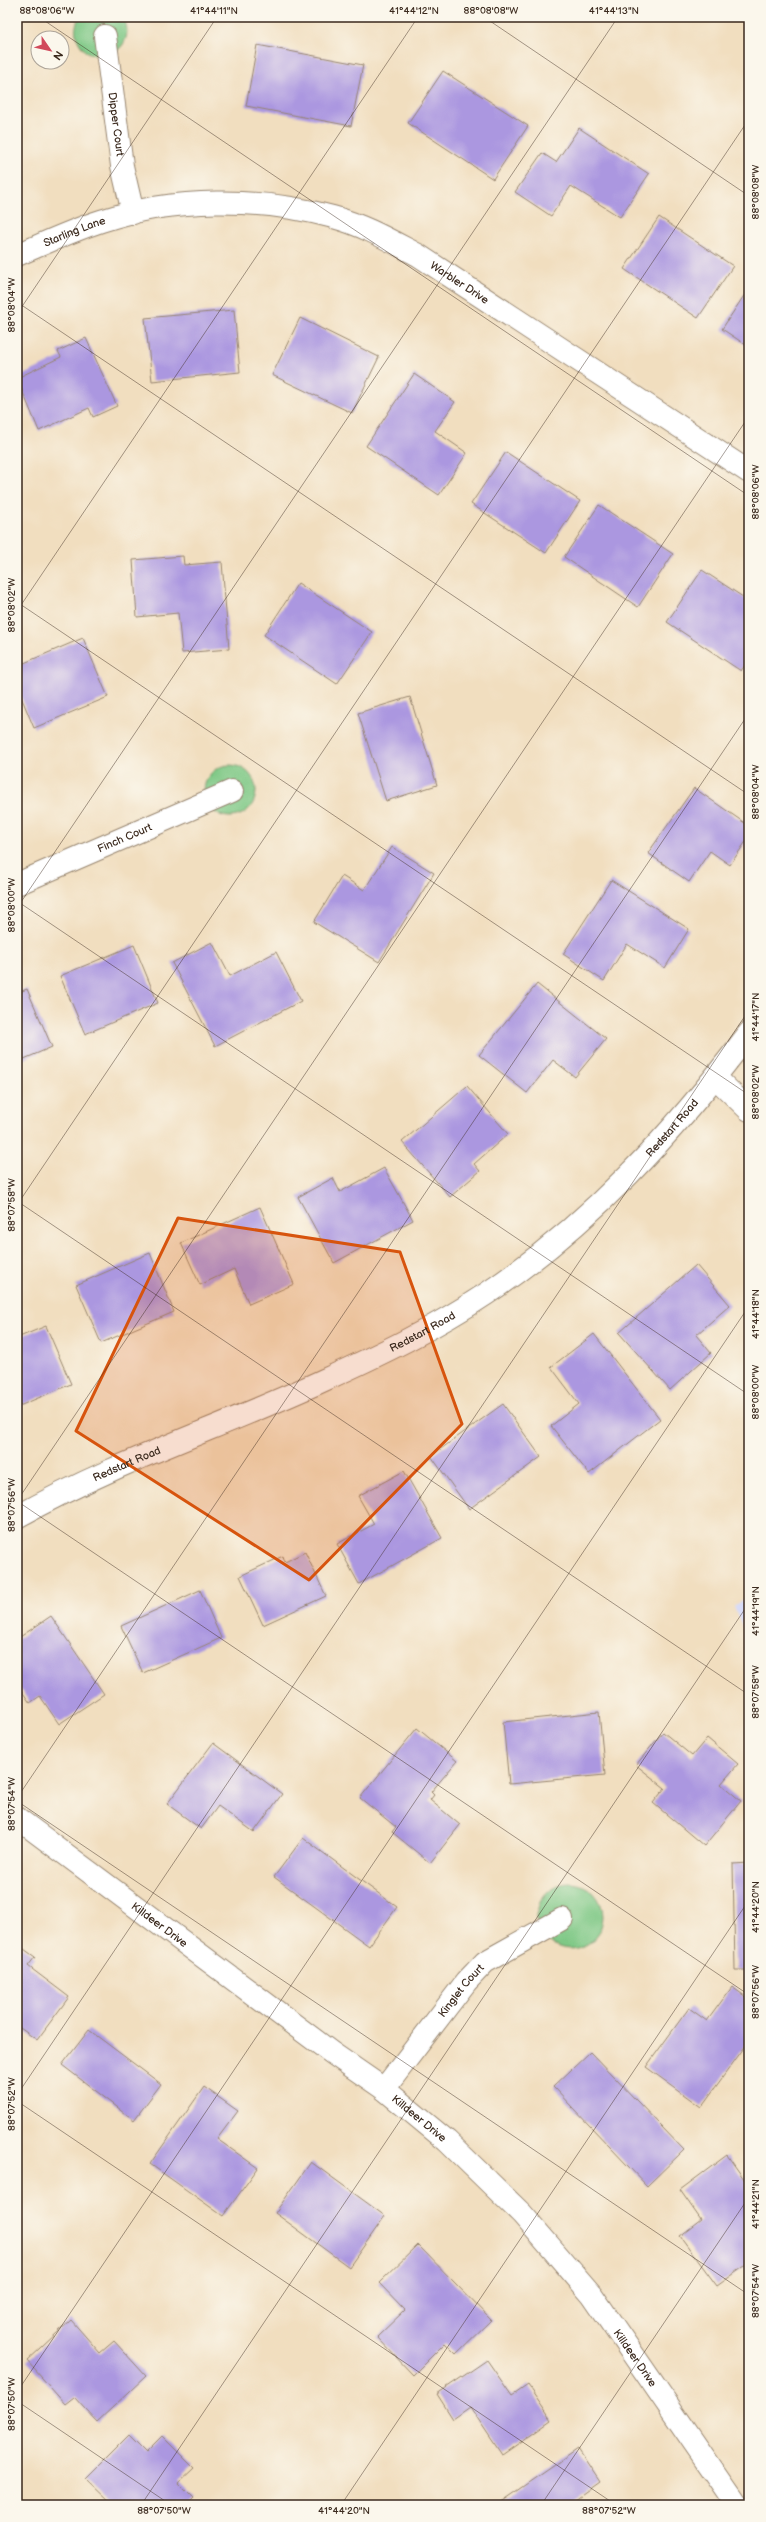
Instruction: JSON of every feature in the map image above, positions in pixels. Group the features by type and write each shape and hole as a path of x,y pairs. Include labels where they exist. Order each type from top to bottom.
{"street":[{"name":"Dipper Court","path":"105,36 122,166 133,213"},
{"name":"Warbler Drive","path":"133,213 187,204 255,204 290,207 334,217 384,237 418,255 749,472"},
{"name":"Starling Lane","path":"17,255 102,220 133,213"},
{"name":"Finch Court","path":"17,884 232,791"},
{"name":"Redstart Road","path":"17,1517 98,1477 323,1380 422,1332 485,1294 551,1246 619,1186 716,1078 749,1034"},
{"path":"716,1078 749,1110"},
{"name":"Killdeer Drive","path":"17,1818 332,2053 384,2089 473,2163 522,2214 592,2295 737,2505"},
{"name":"Kinglet Court","path":"384,2089 466,1982 485,1962 562,1919"}],"highlighted area":[{"path":"178,1218 400,1252 462,1424 309,1580 76,1431"}],"shaded area":[{"path":"749,1595 749,1642 734,1607"}],"green space":[{"path":"80,17 123,17 127,35 124,43 119,49 104,55 95,55 86,52 76,36 77,22"},
{"path":"230,765 240,767 248,773 254,781 256,791 254,801 248,809 240,815 230,817 220,815 212,809 206,801 204,791 206,781 212,773 220,767"},
{"path":"563,1883 577,1883 589,1888 598,1897 603,1909 601,1929 594,1940 577,1949 563,1949 551,1944 542,1935 537,1923 537,1909 542,1897 551,1888"}],"building":[{"path":"257,45 363,65 351,126 246,106"},
{"path":"443,71 528,126 493,179 408,123"},
{"path":"579,128 649,174 620,217 571,186 551,216 515,192 542,153 556,162"},
{"path":"659,217 733,266 698,318 624,269"},
{"path":"749,288 749,347 722,329"},
{"path":"234,310 240,372 152,381 145,318"},
{"path":"300,318 379,357 352,413 272,375"},
{"path":"86,338 117,406 93,417 89,408 39,431 17,378 61,357 58,351"},
{"path":"414,374 455,402 435,431 467,453 439,495 366,446"},
{"path":"506,452 580,501 546,553 471,504"},
{"path":"599,505 673,554 638,607 564,557"},
{"path":"183,556 184,565 222,562 229,649 182,653 178,613 137,617 133,560"},
{"path":"702,570 749,601 749,659 741,671 667,622"},
{"path":"298,583 372,632 337,684 264,635"},
{"path":"83,638 108,697 34,728 17,687 17,666"},
{"path":"410,697 437,785 386,801 358,713"},
{"path":"694,788 749,826 749,837 730,865 710,851 689,882 648,853"},
{"path":"392,847 434,873 379,962 314,922 342,876 364,890"},
{"path":"611,880 689,929 665,968 627,944 604,981 563,954"},
{"path":"212,942 230,976 276,952 301,1001 215,1046 172,963"},
{"path":"134,945 158,1003 85,1034 60,976"},
{"path":"537,984 606,1039 575,1077 553,1060 527,1093 479,1055"},
{"path":"27,989 52,1047 17,1062 17,993"},
{"path":"467,1086 508,1134 474,1164 480,1171 450,1197 402,1142"},
{"path":"384,1168 413,1220 334,1263 298,1197 333,1178 340,1192"},
{"path":"260,1207 294,1284 249,1304 234,1269 200,1285 181,1243"},
{"path":"150,1253 174,1312 101,1343 76,1285"},
{"path":"696,1265 730,1305 696,1335 711,1353 670,1390 619,1333"},
{"path":"46,1326 71,1384 17,1407 17,1338"},
{"path":"594,1334 660,1419 589,1474 551,1426 579,1404 551,1367"},
{"path":"503,1404 541,1457 469,1509 431,1456"},
{"path":"404,1471 442,1538 359,1584 337,1544 374,1524 358,1496"},
{"path":"305,1552 326,1596 263,1625 240,1576 283,1556 285,1562"},
{"path":"200,1590 221,1638 143,1673 121,1626"},
{"path":"51,1616 104,1694 59,1724 40,1696 30,1703 17,1684 17,1639"},
{"path":"599,1712 605,1775 509,1784 503,1722"},
{"path":"417,1728 457,1761 431,1792 434,1795 430,1800 460,1825 430,1863 392,1832 396,1827 360,1798"},
{"path":"663,1732 692,1756 707,1738 738,1764 721,1784 741,1801 704,1846 653,1803 665,1788 636,1765"},
{"path":"213,1743 282,1794 254,1832 218,1806 201,1829 167,1804"},
{"path":"303,1838 397,1907 369,1946 274,1877"},
{"path":"749,1863 749,1970 735,1970 733,1864"},
{"path":"17,1944 35,1957 28,1966 69,1997 37,2040 17,2026"},
{"path":"732,1987 749,1999 749,2041 701,2107 646,2067 689,2008 707,2021"},
{"path":"89,2030 161,2084 134,2120 62,2065"},
{"path":"590,2052 684,2150 647,2186 553,2087"},
{"path":"204,2087 238,2111 217,2139 258,2168 223,2216 150,2164"},
{"path":"727,2155 749,2186 749,2263 717,2286 680,2236 701,2220 680,2190"},
{"path":"311,2162 385,2216 349,2267 275,2213"},
{"path":"418,2245 491,2320 456,2354 445,2343 413,2375 377,2337 405,2310 379,2283"},
{"path":"71,2320 100,2353 114,2341 146,2376 97,2422 74,2397 65,2404 27,2361"},
{"path":"487,2360 512,2396 528,2385 552,2420 502,2455 470,2407 453,2419 437,2394"},
{"path":"129,2435 146,2452 162,2436 194,2468 178,2483 194,2499 188,2505 114,2505 86,2478"},
{"path":"578,2449 600,2482 572,2502 574,2505 501,2505 500,2503"}]}
